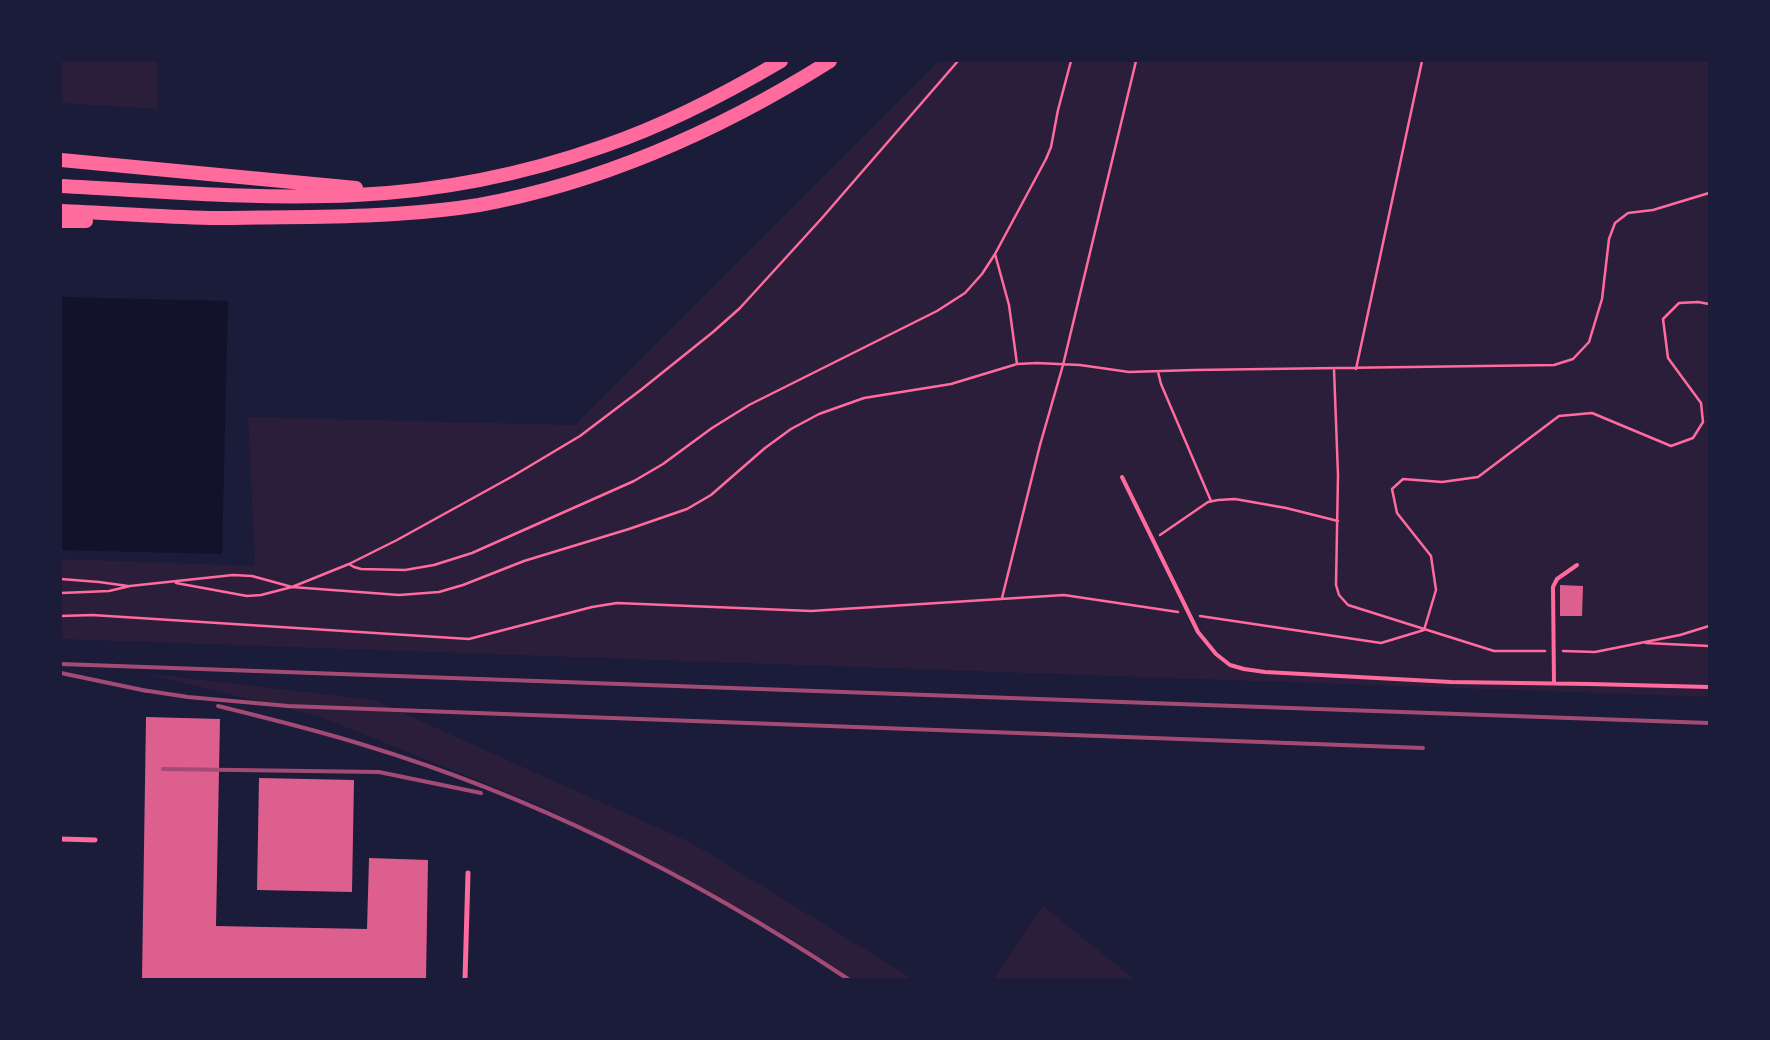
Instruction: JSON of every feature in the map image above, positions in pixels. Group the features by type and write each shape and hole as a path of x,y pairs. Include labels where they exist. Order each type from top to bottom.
{"highway":[{"path":"61,186 289,196 399,192 470,182 532,168 605,146 692,109 781,61"},
{"path":"61,221 398,214 477,205 553,188 610,170 681,141 734,115 830,61"},
{"path":"61,160 399,192"},
{"path":"61,211 209,218"}],"street":[{"path":"61,839 95,840"},
{"path":"465,979 468,873"}],"lane":[{"path":"1122,478 1198,632 1216,654 1230,665 1244,669 1390,680 1709,687"},
{"path":"1554,683 1553,586 1557,579 1577,565"}],"path":[{"path":"172,582 247,596 261,595 292,587 350,564 485,492 566,445 620,406 702,341 740,308 798,246 958,61"},
{"path":"350,564 361,569 396,571 446,562 472,553 615,490 663,464 712,428 749,405 947,305 965,293 977,281 995,254 1046,159 1071,61"},
{"path":"1002,599 1040,445 1063,364 1136,61"},
{"path":"1356,369 1422,61"},
{"path":"61,593 109,591 130,586 239,575 292,587 399,595 430,594 450,589 524,561 637,527 687,509 711,495 778,438 805,421 832,409 878,395 950,384 1017,364 1063,364 1129,372 1554,365 1573,359 1589,342 1602,299 1609,239 1615,222 1628,213 1653,210 1709,193"},
{"path":"995,254 1007,296 1017,364"},
{"path":"1424,630 1436,590 1431,556 1397,513 1392,489 1403,479 1420,482 1442,482 1478,477 1559,416 1592,413 1671,446 1693,438 1703,422 1701,403 1668,358 1663,319 1679,303 1698,302 1709,304"},
{"path":"1334,369 1338,475 1336,585 1339,595 1348,605 1494,651 1594,652 1680,635 1709,626"},
{"path":"1158,372 1161,384 1210,501"},
{"path":"1152,540 1210,501 1235,499 1286,508 1338,521"},
{"path":"61,579 130,586"},
{"path":"61,616 92,615 469,639 617,602 811,611 1064,595 1381,643 1424,630"},
{"path":"1642,642 1709,646"}],"shaded area":[{"path":"61,61 157,61 157,109 61,103"},
{"path":"939,61 1709,61 1709,697 61,639 61,559 255,566 248,417 575,425"},
{"path":"61,297 228,301 222,554 61,550"},
{"path":"143,673 374,700 692,843 913,979 852,979 782,933 546,808 321,717"},
{"path":"1043,906 1134,979 993,979"}],"building":[{"path":"1560,585 1583,586 1582,616 1560,616"},
{"path":"146,717 220,719 216,926 367,929 369,858 428,860 426,979 142,979"},
{"path":"259,778 354,780 352,892 257,890"}],"railway":[{"path":"61,664 1709,723"},
{"path":"61,673 147,691"},
{"path":"142,690 188,697 288,706 1423,748"},
{"path":"218,706 328,734 428,766 553,816 615,844 675,875 734,908 848,979"},
{"path":"163,769 379,772 481,793"}]}
